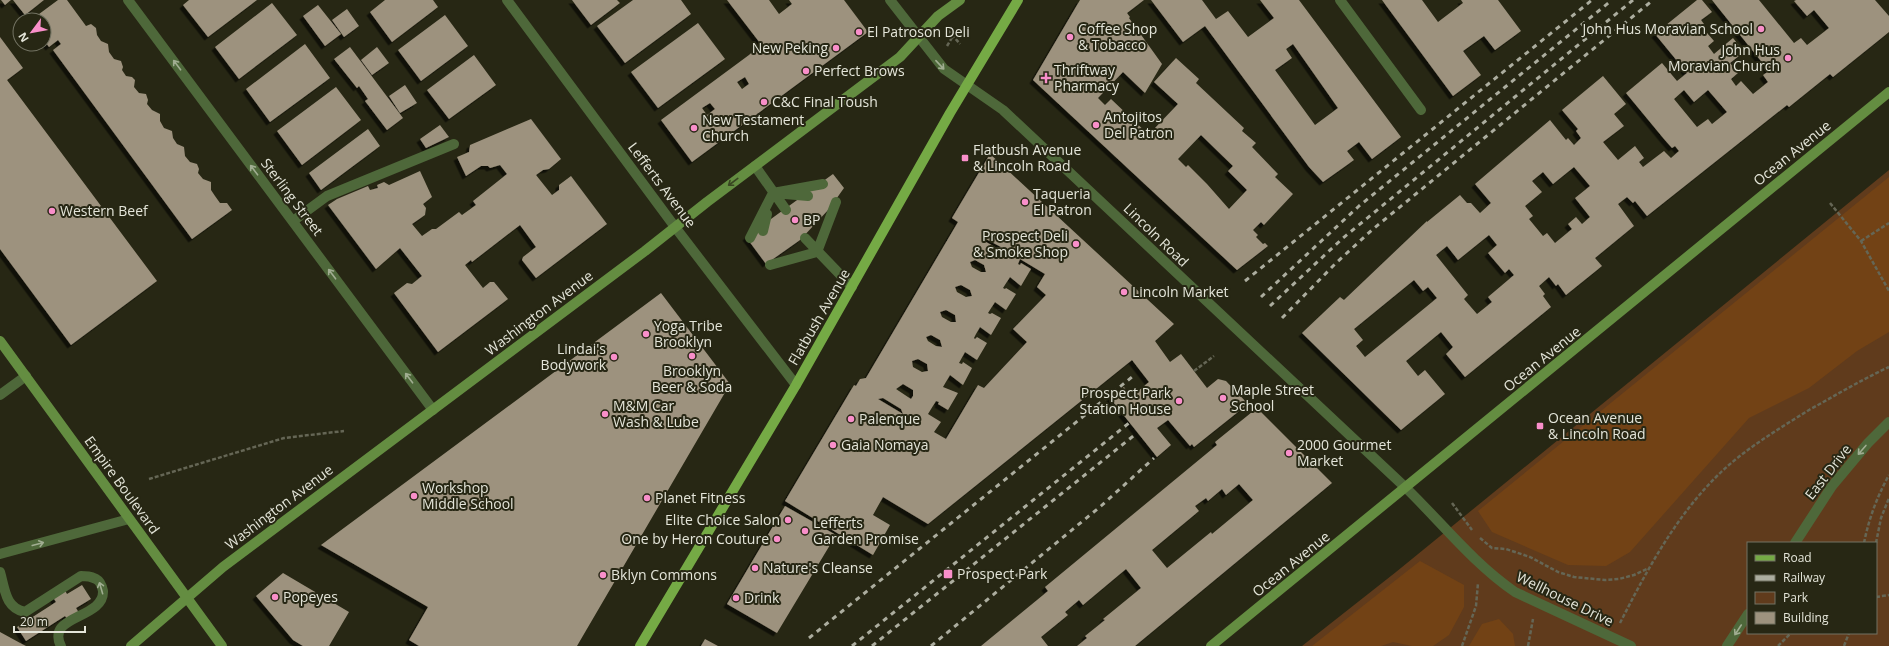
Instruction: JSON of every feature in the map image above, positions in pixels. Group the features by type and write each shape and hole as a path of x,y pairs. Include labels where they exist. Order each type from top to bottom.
{"main road":[{"name":"Washington Avenue","path":"131,646 186,597 223,567 433,410 900,56 938,16 960,0"},
{"name":"Flatbush Avenue","path":"640,646 796,385 950,113 968,86 1018,0"},
{"name":"Ocean Avenue","path":"1211,646 1889,92"},
{"name":"Empire Boulevard","path":"0,341 222,646"}],"street":[{"name":"Sterling Street","path":"128,0 433,410"},
{"name":"Lefferts Avenue","path":"507,0 675,227 796,385"},
{"name":"Lincoln Road","path":"890,0 918,38 944,69 1003,110 1406,488"},
{"path":"1340,0 1421,110"},
{"path":"293,221 327,196 454,144"},
{"path":"755,166 786,210"},
{"path":"773,193 823,184"},
{"path":"773,193 808,196"},
{"path":"763,231 773,193"},
{"path":"750,238 773,193"},
{"path":"817,252 836,202"},
{"path":"817,252 822,217"},
{"path":"804,238 852,287"},
{"path":"782,256 817,252"},
{"path":"770,265 817,252"},
{"path":"0,395 26,376"},
{"name":"East Drive","path":"1796,542 1832,486 1868,443 1889,422"},
{"name":"Wellhouse Drive","path":"1406,488 1484,568 1515,592 1631,646"},
{"path":"0,554 129,519"},
{"path":"0,572 10,605 17,610 25,612 81,576 90,576 98,580 102,587 103,596 99,604 61,628 58,636 60,646"},
{"path":"1727,646 1747,616"}],"path":[{"path":"944,25 960,44"},
{"path":"1830,203 1861,241 1889,291"},
{"path":"1861,241 1889,223"},
{"path":"1194,371 1214,356"},
{"path":"1620,624 1648,568 1680,519 1711,484 1750,448 1860,380 1889,367"},
{"path":"149,479 284,438 344,431"},
{"path":"1864,542 1869,519 1878,494 1889,475"},
{"path":"1876,542 1881,518 1889,498"},
{"path":"1452,503 1474,532 1492,548 1506,549 1530,557 1558,572 1579,577 1605,580 1619,579 1634,575 1648,568"},
{"path":"1462,646 1476,606 1476,587 1492,548"},
{"path":"1877,597 1889,595"},
{"path":"1528,646 1533,618"},
{"path":"1778,646 1790,634"},
{"path":"1844,646 1849,634"}],"green space":[{"path":"1889,170 1889,646 1302,646 1396,572"}],"shaded area":[{"path":"1889,177 1889,332 1857,351 1809,388 1749,418 1630,552 1606,566 1568,565 1492,532 1478,511"},
{"path":"1420,561 1464,585 1464,607 1449,635 1433,646 1412,646 1393,642 1381,646 1312,646"},
{"path":"1499,619 1513,634 1515,646 1469,646 1482,624"}],"building":[{"path":"1,0 11,0 5,5"},
{"path":"13,0 44,0 29,12 23,12"},
{"path":"58,0 67,0 86,26 91,24 96,28 97,35 101,41 108,44 109,52 114,59 121,61 123,67 122,70 126,76 132,77 135,80 134,87 139,93 146,94 148,100 147,104 152,110 160,114 160,121 164,128 172,131 173,138 177,144 184,147 185,156 190,162 197,164 199,169 198,173 203,179 211,182 211,190 220,203 227,203 232,210 192,239 53,50 61,44 58,40 52,45 52,12 42,12"},
{"path":"189,0 257,0 208,37 183,5"},
{"path":"385,0 433,0 438,7 392,42 370,12"},
{"path":"572,0 617,0 620,3 591,25"},
{"path":"633,0 681,0 691,14 625,63 597,26"},
{"path":"727,0 769,0 779,14 792,4 789,0 844,0 868,32 692,162 661,120 749,55 758,47 760,43","holes":["745,77 749,84 742,89 737,82","710,103 715,109 707,115 702,108"]},
{"path":"1080,0 1144,0 1127,13 1162,64 1145,93 1123,72 1098,98 1105,105 1111,99 1151,137 1157,130 1155,128 1178,104 1154,82 1176,58 1199,79 1196,83 1244,128 1242,131 1256,143 1252,147 1278,174 1275,177 1293,194 1264,225 1261,222 1253,230 1258,235 1256,237 1263,244 1265,243 1268,246 1237,270 1033,80","holes":["1201,135 1233,166 1228,171 1247,190 1229,209 1188,165 1186,167 1178,159"]},
{"path":"1151,0 1202,0 1216,19 1228,11 1248,37 1274,18 1260,0 1299,0 1401,137 1372,159 1359,142 1347,151 1354,160 1323,182 1309,167 1205,26 1183,42","holes":["1293,44 1338,108 1315,125 1275,70 1292,58 1286,49"]},
{"path":"1382,0 1422,0 1438,22 1463,3 1461,0 1498,0 1521,31 1495,50 1484,36 1463,51 1481,75 1453,96"},
{"path":"1697,0 1702,0 1712,12 1701,20 1704,24 1701,26 1714,41 1708,46 1714,54 1733,38 1744,52 1730,63 1738,73 1731,79 1736,86 1741,81 1753,94 1768,82 1763,75 1769,71 1712,0 1759,0 1794,43 1801,38 1807,45 1829,28 1814,10 1807,16 1794,1 1796,0 1875,0 1889,16 1889,32 1833,77 1830,74 1789,107 1787,105 1647,216 1635,201 1633,203 1627,197 1618,204 1634,226 1595,258 1602,266 1566,295 1558,284 1556,286 1549,277 1539,286 1545,294 1543,296 1551,307 1465,377 1446,354 1453,347 1441,332 1406,361 1418,376 1425,370 1445,394 1401,430 1302,333 1340,297 1344,300 1427,221 1460,195 1467,203 1471,203 1480,213 1491,203 1475,184 1550,120 1566,140 1568,138 1574,145 1581,138 1576,131 1578,129 1562,110 1603,76 1626,104 1614,114 1624,126 1603,142 1618,160 1635,146 1644,158 1639,162 1643,167 1664,151 1671,158 1679,151 1675,146 1672,148 1626,93 1662,63 1677,81 1687,73 1655,34","holes":["1684,90 1694,102 1708,90 1727,112 1712,124 1708,119 1697,127 1674,99","1574,167 1590,186 1575,198 1590,217 1582,224 1576,217 1568,224 1572,229 1555,243 1547,233 1543,236 1529,219 1533,216 1525,206 1542,192 1532,181 1543,172 1553,184","1489,235 1497,245 1488,253 1505,273 1509,269 1514,275 1488,297 1492,302 1477,314 1464,299 1468,295 1436,255 1447,246 1458,260","1414,280 1423,291 1428,287 1437,298 1365,357 1356,346 1363,340 1354,329"]},
{"path":"272,3 297,35 239,79 215,47"},
{"path":"318,5 341,34 325,46 303,16"},
{"path":"347,9 359,26 344,37 332,20"},
{"path":"445,15 468,46 421,81 398,50"},
{"path":"698,23 725,59 658,108 631,72"},
{"name":"Western Beef","path":"0,37 23,68 7,80 157,281 71,345 0,249"},
{"path":"305,44 330,78 270,122 246,89"},
{"path":"350,47 403,118 387,130 365,101 368,99 359,86 357,88 334,59"},
{"path":"377,47 389,63 372,75 361,60"},
{"path":"474,55 496,85 449,119 427,90"},
{"path":"405,85 417,103 400,113 389,96"},
{"path":"336,87 361,120 302,165 277,131"},
{"path":"531,119 561,159 549,169 543,170 536,175 552,195 559,190 559,185 571,176 607,224 536,278 522,260 523,257 536,247 520,225 472,262 471,260 465,265 483,288 490,282 494,282 508,299 438,352 394,293 407,283 412,284 422,276 400,248 376,269 328,205 337,199 368,186 370,190 378,188 377,185 384,182 389,185 420,171 432,197 423,204 426,208 425,215 412,224 422,236 432,229 436,229 459,212 462,215 476,205 473,201 507,174 500,165 490,168 488,166 481,166 466,176 457,157 469,152 470,145"},
{"path":"440,125 449,137 426,148 420,139"},
{"path":"368,129 380,146 321,190 309,173"},
{"path":"990,154 1174,324 1155,341 1170,362 1181,354 1207,388 1218,379 1226,381 1248,404 1194,447 1192,444 1190,446 1168,420 1157,428 1171,445 1157,457 1110,398 1124,387 1131,397 1149,382 1132,360 928,524 883,497 873,515 890,525 873,555 785,501 854,385 856,386 860,379 866,378 958,222 952,218","holes":["984,238 1001,247 995,247 986,242","1020,259 1045,274 1037,287 1046,295 1013,329 1027,342 984,388 978,385 946,439 934,432 941,422 928,414 936,401 948,410 958,393 943,387 950,375 963,385 972,368 963,362 962,364 959,363 965,352 977,360 987,343 977,337 975,339 974,338 980,327 991,335 1001,318 992,313 988,313 995,302 1006,310 1016,294 1006,288 1003,288 1010,277 1021,286 1031,269 1021,263 1020,265 1018,264","975,260 984,265 986,272 981,272 972,267 970,262","961,285 970,290 972,296 966,297 957,292 955,287","946,310 955,315 956,322 951,322 942,317 940,312","931,335 940,340 942,347 936,346 928,341 926,337","918,359 927,364 928,371 922,372 913,367 912,361","903,384 913,390 913,396 911,399 896,389","883,398 901,409 903,414 878,399"]},
{"path":"833,174 844,188 829,209 800,240 766,264 746,237"},
{"path":"661,293 730,384 577,646 419,646 409,640 428,607 321,545"},
{"path":"1257,408 1332,483 1135,646 1077,646 1087,638 1085,636 1105,620 1103,619 1141,588 1126,569 1083,605 1079,600 1065,612 1068,615 1041,637 1048,646 981,646 1048,591 1045,587 1217,445 1215,442","holes":["1239,484 1253,500 1212,534 1211,532 1167,568 1152,550 1199,511 1195,506 1206,498 1208,501 1222,489 1226,495"]},
{"path":"785,506 836,535 777,633 727,604"},
{"path":"283,573 349,612 329,646 303,646 293,640 256,596"},
{"path":"82,585 91,599 76,608 81,616 70,623 65,616 26,641 17,627 56,602 51,594 63,587 67,594"},
{"path":"0,632 22,644 26,646 0,646"},
{"path":"705,639 718,646 701,646"}],"railway":[{"path":"1245,281 1592,0"},
{"path":"1261,297 1359,206 1612,0"},
{"path":"1270,306 1343,238 1633,0"},
{"path":"1282,318 1336,263 1373,229 1653,0"},
{"path":"809,638 1132,377"},
{"path":"852,646 1129,423"},
{"path":"872,646 1137,433"},
{"path":"931,646 1101,506 1154,458"}],"place":[{"name":"John Hus Moravian School","path":"1761,29"},
{"name":"El Patroson Deli","path":"859,32"},
{"name":"Coffee Shop & Tobacco","path":"1070,37"},
{"name":"New Peking","path":"836,48"},
{"name":"John Hus Moravian Church","path":"1788,58"},
{"name":"Perfect Brows","path":"806,71"},
{"name":"Thriftway Pharmacy","path":"1046,78"},
{"name":"C&C Final Toush","path":"764,102"},
{"name":"Antojitos Del Patron","path":"1096,125"},
{"name":"New Testament Church","path":"694,128"},
{"name":"Flatbush Avenue & Lincoln Road","path":"965,158"},
{"name":"Taqueria El Patron","path":"1025,202"},
{"name":"Western Beef","path":"52,211"},
{"name":"BP","path":"795,220"},
{"name":"Prospect Deli & Smoke Shop","path":"1076,244"},
{"name":"Lincoln Market","path":"1124,292"},
{"name":"Yoga Tribe Brooklyn","path":"646,334"},
{"name":"Brooklyn Beer & Soda","path":"692,356"},
{"name":"Lindai's Bodywork","path":"614,357"},
{"name":"Maple Street School","path":"1223,398"},
{"name":"Prospect Park Station House","path":"1179,401"},
{"name":"M&M Car Wash & Lube","path":"605,414"},
{"name":"Palenque","path":"851,419"},
{"name":"Ocean Avenue & Lincoln Road","path":"1540,426"},
{"name":"Gaia Nomaya","path":"833,445"},
{"name":"2000 Gourmet Market","path":"1289,453"},
{"name":"Workshop Middle School","path":"414,496"},
{"name":"Planet Fitness","path":"647,498"},
{"name":"Elite Choice Salon","path":"788,520"},
{"name":"Lefferts Garden Promise","path":"805,531"},
{"name":"One by Heron Couture","path":"777,539"},
{"name":"Nature's Cleanse","path":"755,568"},
{"name":"Prospect Park","path":"948,574"},
{"name":"Bklyn Commons","path":"603,575"},
{"name":"Popeyes","path":"275,597"},
{"name":"Drink","path":"736,598"}]}
